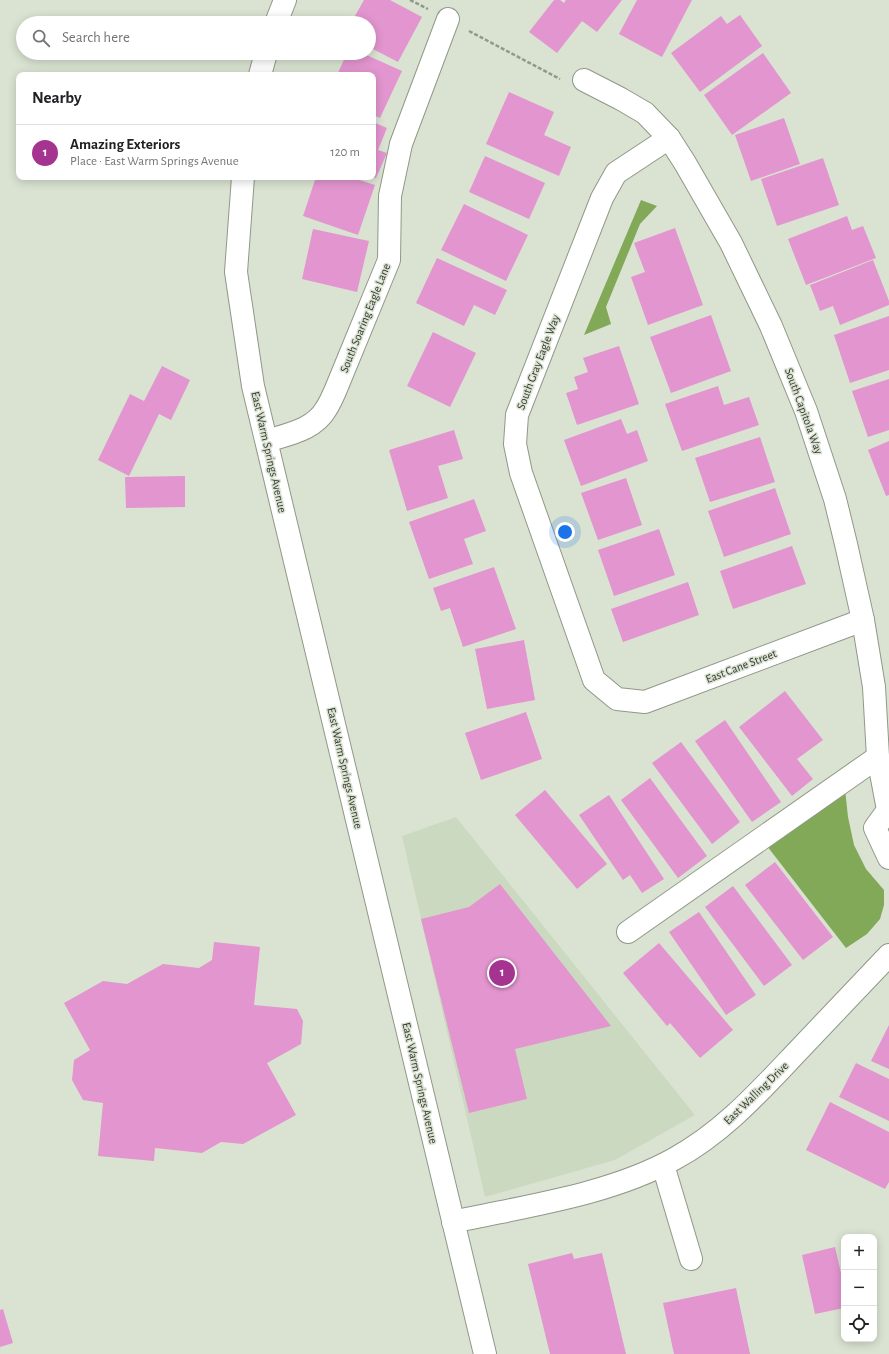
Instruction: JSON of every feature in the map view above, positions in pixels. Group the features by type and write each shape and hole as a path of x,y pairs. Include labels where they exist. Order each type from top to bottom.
{"street":[{"path":"279,16 285,0"},
{"name":"South Soaring Eagle Lane","path":"267,441 307,428 318,420 326,410 336,389 389,260 390,196 401,144 448,19"},
{"path":"261,72 264,60"},
{"name":"South Capitola Way","path":"584,80 621,98 645,113 668,138 685,162 731,243 771,326 806,411 835,499 863,620 874,687 878,756 888,810 875,828 889,858"},
{"name":"South Gray Eagle Way","path":"616,699 594,680 521,473 515,444 517,416 602,198 616,173 668,138"},
{"name":"East Warm Springs Avenue","path":"243,180 236,272 254,386 485,1354"},
{"name":"East Cane Street","path":"616,699 645,702 863,620"},
{"path":"628,932 878,756"},
{"name":"East Walling Drive","path":"453,1222 590,1192 644,1174 675,1159 708,1138 739,1112 889,955"},
{"path":"663,1165 691,1259"}],"path":[{"path":"410,0 562,80"}],"shaded area":[{"path":"641,200 657,206 640,224 606,307 611,324 584,335"},
{"path":"845,789 848,817 854,845 866,869 884,890 884,905 880,919 867,934 846,948 767,846"},
{"path":"456,817 695,1115 615,1160 485,1197 402,836"}],"building":[{"path":"364,0 390,0 422,17 398,62 376,51 376,16 355,16"},
{"path":"554,0 560,0 564,3 566,0 622,0 597,32 582,21 557,53 529,32"},
{"path":"637,0 692,0 662,57 619,34"},
{"path":"740,15 762,46 700,92 671,53 721,16 727,24"},
{"path":"763,53 791,93 732,135 704,95"},
{"path":"376,59 402,71 380,118 376,116 376,72 338,72 344,60"},
{"path":"509,92 554,112 544,135 571,147 559,176 486,144"},
{"path":"784,118 800,164 751,181 735,135"},
{"path":"376,123 387,128 378,150 387,153 376,178"},
{"path":"485,156 545,183 529,219 469,192"},
{"path":"823,158 839,205 777,226 761,179"},
{"path":"315,180 359,180 375,185 358,235 303,216"},
{"path":"464,204 528,235 506,281 441,250"},
{"path":"847,216 852,230 863,226 876,258 806,285 788,239"},
{"path":"675,228 703,305 648,325 631,277 645,272 634,243"},
{"path":"313,229 369,241 357,292 302,279"},
{"path":"437,258 507,290 495,315 474,305 464,326 416,303"},
{"path":"873,260 889,301 889,305 840,325 833,306 820,311 810,285"},
{"path":"711,315 731,371 671,393 650,337"},
{"path":"889,316 889,370 850,383 834,335"},
{"path":"433,332 476,353 450,407 407,386"},
{"path":"619,346 639,404 577,425 566,393 578,389 574,377 588,372 583,358"},
{"path":"162,366 190,380 171,420 159,414 129,476 98,460 130,394 144,401"},
{"path":"889,379 889,430 868,437 852,391"},
{"path":"718,386 724,405 749,397 759,425 682,451 665,404"},
{"path":"621,419 627,434 637,430 648,461 581,486 564,440"},
{"path":"454,430 463,459 438,466 448,498 407,511 389,450"},
{"path":"760,437 775,482 710,502 695,458"},
{"path":"889,441 889,495 886,496 868,450"},
{"path":"185,476 185,507 126,508 125,477"},
{"path":"626,478 642,525 598,540 581,493"},
{"path":"775,488 791,534 724,557 708,511"},
{"path":"474,499 486,531 464,539 473,564 429,579 409,522"},
{"path":"659,529 675,575 614,596 598,550"},
{"path":"792,546 806,584 733,609 720,571"},
{"path":"494,567 516,629 463,647 450,608 441,611 433,588"},
{"path":"688,582 699,615 623,642 611,609"},
{"path":"524,640 535,700 487,709 475,649"},
{"path":"785,691 823,740 797,759 813,779 792,796 739,727"},
{"path":"526,712 542,759 481,780 465,733"},
{"path":"725,720 781,802 752,822 695,741"},
{"path":"681,742 740,822 712,844 652,763"},
{"path":"650,778 707,856 678,878 621,800"},
{"path":"545,790 607,864 577,889 515,815"},
{"path":"609,795 664,879 642,893 630,875 623,880 579,815"},
{"path":"775,862 833,937 803,960 745,885"},
{"path":"500,884 611,1026 515,1049 527,1099 469,1113 421,919 469,907"},
{"path":"733,886 792,965 764,986 705,907"},
{"path":"699,912 756,995 726,1015 669,932"},
{"path":"214,942 260,947 254,1005 297,1009 303,1021 301,1044 267,1063 296,1115 243,1144 221,1142 202,1153 155,1148 154,1161 98,1156 103,1103 83,1100 72,1080 74,1060 90,1050 64,1003 103,981 127,984 163,964 199,968 212,960"},
{"path":"659,943 733,1030 700,1058 670,1023 667,1026 623,973"},
{"path":"889,1025 889,1069 871,1061"},
{"path":"856,1063 889,1079 889,1121 839,1097"},
{"path":"830,1102 889,1132 889,1182 885,1189 806,1150"},
{"path":"835,1247 841,1273 841,1309 815,1314 802,1255"},
{"path":"572,1253 574,1259 602,1253 626,1354 550,1354 528,1264"},
{"path":"736,1288 750,1354 674,1354 663,1303"},
{"path":"3,1309 13,1343 0,1347 0,1310"}],"place":[{"name":"Amazing Exteriors","path":"502,973"}]}
